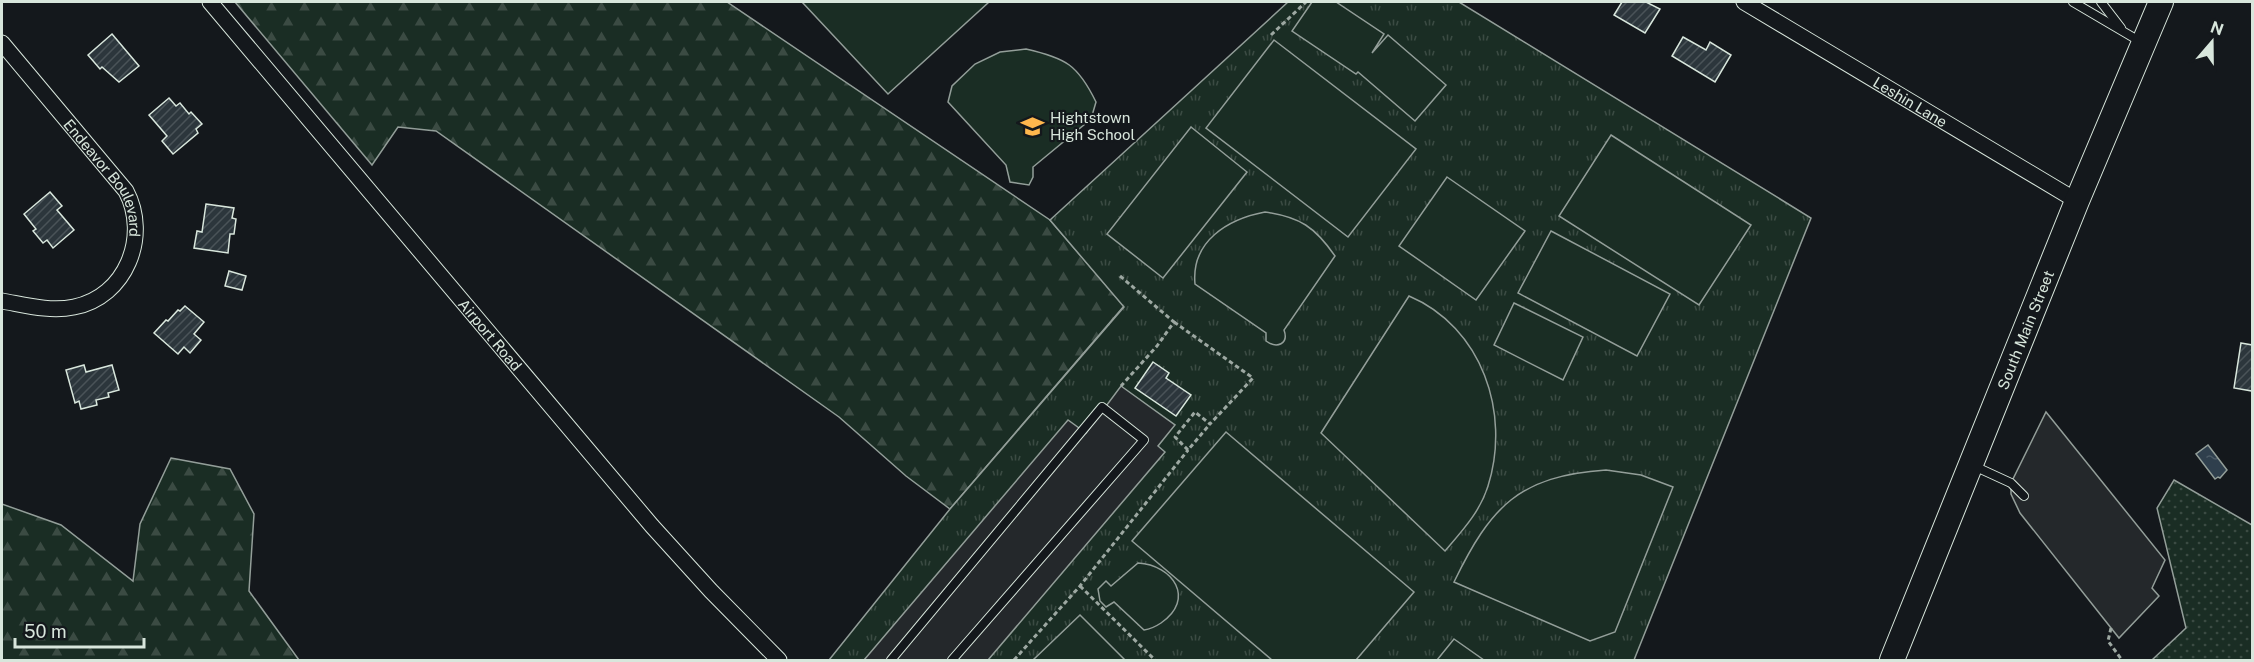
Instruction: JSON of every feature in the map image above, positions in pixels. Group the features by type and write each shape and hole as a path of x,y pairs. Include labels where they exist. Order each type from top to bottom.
{"main road":[{"name":"South Main Street","path":"1892,660 2077,201 2133,37 2161,2"}],"street":[{"name":"Airport Road","path":"210,2 594,459 711,591 779,660"},
{"name":"Leshin Lane","path":"1744,2 2077,201"},
{"name":"Endeavor Boulevard","path":"2,42 126,191 134,212 136,228 133,253 126,268 111,288 90,302 73,308 56,309 2,301"}],"lane":[{"path":"2073,2 2133,37"},
{"path":"2101,2 2133,37"},
{"path":"891,660 1102,407 1144,440 952,660"},
{"path":"1970,465 2006,480 2024,496"}],"path":[{"path":"1271,35 1306,2"},
{"path":"1014,660 1080,586 1210,424 1253,378 1174,322 1120,276"},
{"path":"1121,386 1157,346 1174,322"},
{"path":"1188,450 1175,437 1195,412 1210,424"},
{"path":"1080,586 1155,660"},
{"path":"2111,628 2108,641 2122,660"}],"green space":[{"path":"235,2 727,2 1050,220 1124,306 950,509 906,476 839,417 436,131 398,127 372,165"},
{"path":"802,2 989,2 888,94"},
{"path":"1288,2 1459,2 1811,218 1634,660 829,660 950,509 1124,307 1050,220"},
{"path":"1312,2 1336,2 1384,34 1372,53 1388,35 1446,85 1415,121 1358,72 1356,74 1292,31"},
{"path":"1274,40 1416,149 1348,237 1206,128"},
{"path":"1026,49 1051,56 1069,65 1083,79 1096,102 1091,119 1033,167 1033,177 1029,185 1010,182 1006,165 948,102 952,86 975,64 1000,52"},
{"path":"1191,127 1247,172 1163,278 1107,234"},
{"path":"1611,135 1751,225 1699,305 1559,216"},
{"path":"1447,177 1525,231 1476,300 1399,246"},
{"path":"1265,212 1288,217 1306,225 1321,238 1335,256 1284,330 1285,339 1278,345 1266,341 1266,333 1195,284 1195,269 1199,256 1215,234 1238,220"},
{"path":"1551,231 1670,294 1637,356 1518,293"},
{"path":"1409,296 1434,310 1455,328 1472,350 1484,375 1492,402 1496,430 1494,458 1485,495 1475,513 1445,551 1321,433"},
{"path":"1514,303 1583,337 1563,380 1494,345"},
{"path":"1226,432 1414,592 1356,660 1272,660 1132,541"},
{"path":"171,458 230,469 254,514 249,591 299,660 2,660 2,504 61,525 133,581 140,524"},
{"path":"1606,470 1641,475 1673,487 1615,632 1590,641 1454,582 1481,533 1511,500 1529,488 1551,479 1576,473"},
{"path":"2174,480 2252,525 2252,660 2152,660 2186,628 2157,508"},
{"path":"1138,563 1161,570 1176,585 1178,594 1177,604 1171,614 1157,626 1144,630 1114,602 1106,607 1100,601 1098,589 1106,581 1111,586"},
{"path":"1080,615 1125,660 1033,660"},
{"path":"1454,639 1484,660 1437,660"}],"shaded area":[{"path":"1121,386 1175,425 1158,446 1165,452 988,660 864,660 1068,420 1086,433"},
{"path":"2046,412 2165,560 2152,588 2159,596 2119,638 2020,513 2011,494 2011,483"}],"water":[{"path":"2208,445 2227,470 2220,478 2215,479 2196,454"}],"building":[{"path":"1622,2 1646,2 1660,9 1645,33 1614,15"},
{"path":"112,34 139,66 119,82 102,67 100,69 88,55"},
{"path":"1683,37 1706,50 1710,42 1731,55 1715,82 1672,56"},
{"path":"169,98 176,106 180,103 202,124 196,129 198,133 173,154 162,141 167,136 149,115"},
{"path":"50,192 62,206 57,210 74,230 53,248 47,240 43,243 33,231 36,229 24,214"},
{"path":"206,204 234,208 232,218 236,219 234,234 230,234 228,253 194,248 197,231 202,232"},
{"path":"229,271 246,276 242,290 225,286"},
{"path":"185,306 204,322 194,334 201,340 190,353 184,347 178,354 154,333 166,320 168,321"},
{"path":"2241,343 2252,345 2252,391 2234,388"},
{"path":"1153,362 1169,373 1166,378 1191,395 1176,416 1135,388"},
{"path":"84,365 86,372 112,365 119,390 108,393 109,397 96,400 97,405 81,409 79,401 75,403 66,370"}],"place":[{"name":"Hightstown High School","path":"1032,126"}]}
